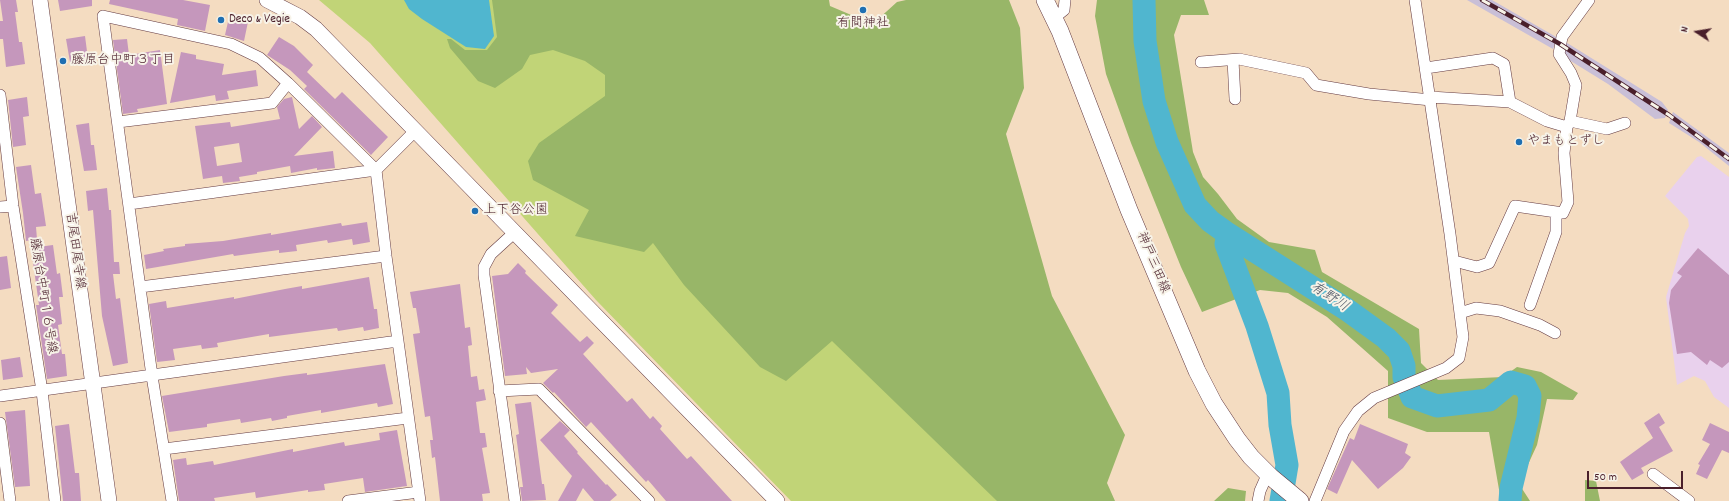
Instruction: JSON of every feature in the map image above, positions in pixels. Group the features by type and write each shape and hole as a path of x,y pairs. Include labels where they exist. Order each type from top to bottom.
{"main road":[{"name":"神戸三田線","path":"1045,0 1054,18 1129,210 1197,371 1224,421 1251,457 1297,499"}],"street":[{"name":"吉尾田尾寺線","path":"40,0 109,501"},
{"path":"267,0 300,17 316,29 414,132 515,232 773,500"},
{"path":"1054,18 1064,10 1066,0"},
{"path":"1315,501 1344,431 1358,411 1374,398 1446,368 1459,358 1463,337 1454,261 1431,98 1415,0"},
{"path":"1454,261 1477,267 1489,263 1515,206 1563,213 1568,202 1564,163 1576,85 1572,73 1559,54 1560,44 1562,37 1589,0"},
{"path":"172,501 152,376 103,16 231,44 260,58 288,83 376,170 386,256 419,496 348,501"},
{"path":"1426,68 1493,58 1504,64 1510,102"},
{"path":"1232,60 1235,99"},
{"path":"1201,62 1239,60 1306,73 1316,85 1369,94 1510,102 1547,121 1607,129 1625,123"},
{"path":"118,122 272,103 288,83"},
{"name":"藤原台中町１６号線","path":"0,95 1,116 42,390 55,501"},
{"path":"129,204 376,170 414,132"},
{"path":"0,207 14,206"},
{"path":"1530,305 1556,232 1556,213"},
{"path":"515,232 492,254 484,267 499,391 515,501"},
{"path":"140,287 386,256"},
{"path":"1460,313 1476,308 1500,311 1555,333"},
{"path":"0,396 152,376 398,340"},
{"path":"499,391 539,389 649,501"},
{"path":"164,449 408,418"},
{"path":"0,423 10,501"},
{"path":"1653,474 1689,501"},
{"path":"1258,501 1260,491 1269,475"}],"shaded area":[{"path":"1467,0 1492,0 1558,38 1553,49"},
{"path":"1564,41 1662,102 1668,110 1665,118 1655,119 1608,84 1561,55"},
{"path":"1673,112 1729,153 1729,166 1699,142 1669,123"},
{"path":"1701,156 1729,177 1729,408 1714,397 1705,381 1694,376 1677,385 1666,297 1685,233 1689,226 1688,219 1665,196 1697,157"}],"green space":[{"path":"319,0 584,0 835,335 1002,501 791,501 596,300 370,43"},
{"path":"492,0 829,0 830,6 856,17 876,21 897,2 906,0 1009,0 1020,28 1024,88 1006,134 1052,296 1125,435 1107,483 1115,501 997,501 832,341 786,381 760,367 684,285 653,243 644,252 575,236 589,210 533,180 528,161 539,143 605,96 605,75 585,61 553,50 530,55 522,69 495,88 478,81 450,48 447,39 451,39 465,50 487,50 497,37"},
{"path":"1097,0 1204,0 1209,15 1181,15 1174,35 1193,152 1203,177 1237,219 1269,242 1315,250 1322,272 1419,329 1421,363 1438,380 1503,377 1517,367 1541,372 1578,393 1573,400 1547,399 1537,445 1519,484 1530,501 1501,501 1489,432 1427,432 1388,418 1388,371 1327,317 1288,293 1260,290 1202,312 1181,267 1131,143 1106,74 1095,16"},
{"path":"1585,480 1596,481 1600,501 1585,501"},
{"path":"1228,488 1246,491 1245,501 1214,501"}],"water":[{"path":"404,0 489,0 494,36 485,49 466,47 422,19 409,9"}],"building":[{"path":"0,0 16,0 18,12 15,12 19,42 22,42 25,64 6,67 3,39 0,39 0,21 3,21"},
{"path":"58,0 92,0 92,6 60,11"},
{"path":"110,0 183,0 210,5 205,31 177,25 178,19 109,4"},
{"path":"230,13 249,17 244,41 225,35"},
{"path":"85,36 88,59 70,62 66,39"},
{"path":"279,37 294,46 313,65 307,72 335,99 342,92 388,137 371,155 304,89 307,86 290,70 267,55"},
{"path":"127,39 129,55 160,50 167,104 137,109 138,112 123,114 113,40"},
{"path":"181,52 196,55 196,59 224,64 222,75 256,70 258,86 227,91 229,99 216,101 215,95 170,103"},
{"path":"27,97 29,116 23,117 26,145 13,147 8,100"},
{"path":"292,97 299,129 312,116 322,127 294,156 333,151 335,168 317,170 317,168 291,173 290,166 239,177 240,181 223,183 222,176 203,179 195,126 230,122 231,127 280,119 277,107 284,99","holes":["239,143 242,162 217,166 214,147"]},
{"path":"89,123 91,145 94,145 97,170 84,171 76,125"},
{"path":"31,165 35,194 41,193 46,226 36,227 37,239 26,241 16,167"},
{"path":"107,188 109,210 111,210 114,262 119,262 120,274 113,274 116,299 120,298 128,363 113,366 102,316 93,210 88,211 86,191"},
{"path":"367,222 370,242 353,245 352,239 328,243 327,240 296,245 297,251 279,253 279,250 234,256 233,254 146,269 144,255 164,251 163,249 185,246 185,244 223,241 271,233 271,235 341,223 342,226"},
{"path":"53,245 57,274 60,273 63,297 59,297 62,324 58,325 62,354 65,354 67,376 47,379 36,305 39,305 31,248"},
{"path":"1698,248 1729,275 1729,362 1722,368 1710,360 1707,365 1691,352 1677,354 1669,303 1671,290 1682,276 1677,273"},
{"path":"7,256 11,288 0,290 0,257"},
{"path":"518,263 526,271 525,273 558,305 551,313 580,342 587,336 594,343 583,354 627,402 632,398 650,419 653,416 662,426 660,429 687,459 691,456 732,501 666,501 648,480 646,482 591,422 586,427 554,392 553,393 543,383 558,369 531,373 526,367 527,374 505,376 492,276 508,274"},
{"path":"369,277 374,309 377,309 379,328 364,331 363,327 338,331 337,328 269,337 269,334 217,343 218,347 202,349 201,345 173,349 175,360 157,362 149,304 166,301 167,308 234,297 234,299 302,286 302,289"},
{"path":"460,284 465,328 470,327 472,345 468,346 471,377 477,376 479,390 484,389 486,400 476,402 480,433 485,433 487,447 482,448 490,493 482,494 483,501 440,501 435,457 432,458 430,440 433,440 430,416 425,417 413,334 420,333 416,308 413,308 410,292"},
{"path":"20,357 23,377 3,380 1,360"},
{"path":"385,364 393,404 378,407 377,403 321,413 321,410 287,416 287,418 272,421 271,418 241,423 240,419 207,424 207,427 169,432 162,396 284,376 307,373 307,375"},
{"path":"531,402 542,484 544,484 546,500 522,501 520,487 523,487 516,435 519,434 515,404"},
{"path":"25,410 30,486 15,487 5,412"},
{"path":"1659,413 1665,423 1659,427 1673,451 1641,468 1644,473 1632,480 1620,462 1653,438 1644,423"},
{"path":"560,421 570,430 564,436 578,452 577,453 617,495 610,501 594,501 583,488 576,501 558,501 572,476 540,440"},
{"path":"1710,423 1729,432 1729,453 1722,450 1707,479 1696,474 1700,465 1698,464 1710,444 1702,440"},
{"path":"69,424 75,473 79,473 81,501 63,501 55,426"},
{"path":"1360,424 1408,444 1405,453 1411,457 1403,468 1378,489 1352,460 1337,494 1327,489 1350,438 1354,440"},
{"path":"397,430 407,486 365,492 363,478 324,484 325,490 308,492 308,490 256,498 255,492 214,498 215,501 179,501 173,460 186,458 187,465 213,461 214,465 293,449 293,452 344,442 345,446 380,440 379,433"}],"waterway":[{"name":"有野川","path":"1144,0 1145,41 1154,101 1167,142 1195,205 1210,221 1346,309 1386,338 1399,351 1404,366 1404,377 1412,397 1437,406 1489,400 1511,382 1525,386 1530,396 1528,418 1511,488 1510,501"},
{"path":"1228,234 1226,244 1257,326 1278,393 1280,425 1287,465 1281,501"}],"railway":[{"path":"1482,0 1560,44 1669,115 1729,159"}],"place":[{"name":"有間神社","path":"863,10"},
{"name":"Deco & Vegie","path":"221,20"},
{"name":"藤原台中町３丁目","path":"63,61"},
{"name":"やまもとずし","path":"1519,142"},
{"name":"上下谷公園","path":"475,211"}]}
